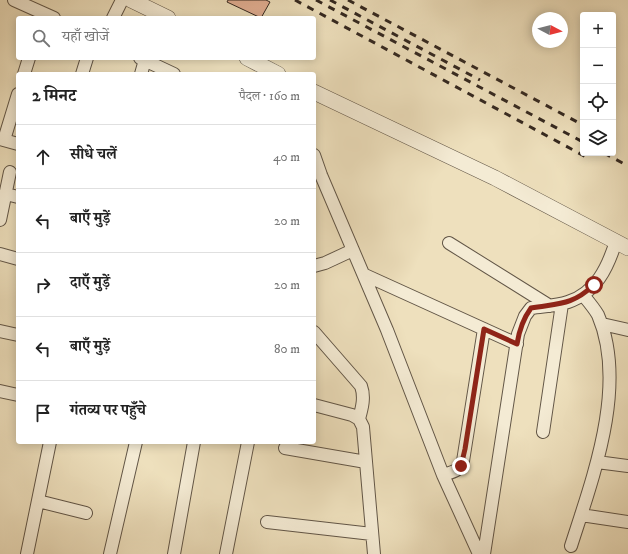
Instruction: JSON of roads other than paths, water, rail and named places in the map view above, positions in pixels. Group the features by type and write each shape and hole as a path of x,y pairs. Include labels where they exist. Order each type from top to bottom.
{"street":[{"path":"14,0 42,15"},
{"path":"114,16 122,0"},
{"path":"131,0 164,16"},
{"path":"25,72 28,60"},
{"path":"83,72 86,60"},
{"path":"141,72 143,60"},
{"path":"145,60 170,72"},
{"path":"251,60 274,72"},
{"path":"316,93 495,178 622,244 610,259 601,278 583,295 569,302 531,308 525,316 518,334 484,554"},
{"path":"16,100 2,139 16,143"},
{"path":"316,160 353,250 365,275 443,475 479,554"},
{"path":"0,220 10,172"},
{"path":"6,194 16,196"},
{"path":"449,243 556,305"},
{"path":"316,265 325,263 353,250"},
{"path":"0,254 16,258"},
{"path":"365,275 517,344"},
{"path":"571,546 597,462 608,418 612,392 611,366 606,337 597,313 583,295"},
{"path":"543,432 556,305"},
{"path":"602,324 628,330"},
{"path":"443,475 457,470 463,461 484,329"},
{"path":"0,331 16,335"},
{"path":"316,334 361,386 363,400 359,419"},
{"path":"0,391 16,395"},
{"path":"316,406 352,415 359,419 364,427 374,554"},
{"path":"29,553 50,444"},
{"path":"110,554 136,444"},
{"path":"174,554 194,444"},
{"path":"226,554 248,444"},
{"path":"285,448 366,462"},
{"path":"597,462 628,466"},
{"path":"38,501 86,513"},
{"path":"581,515 628,522"},
{"path":"267,522 372,534"}],"railway":[{"path":"295,0 588,158"},
{"path":"316,0 580,140"},
{"path":"330,0 480,80"},
{"path":"348,0 580,123"},
{"path":"610,156 628,166"}]}
